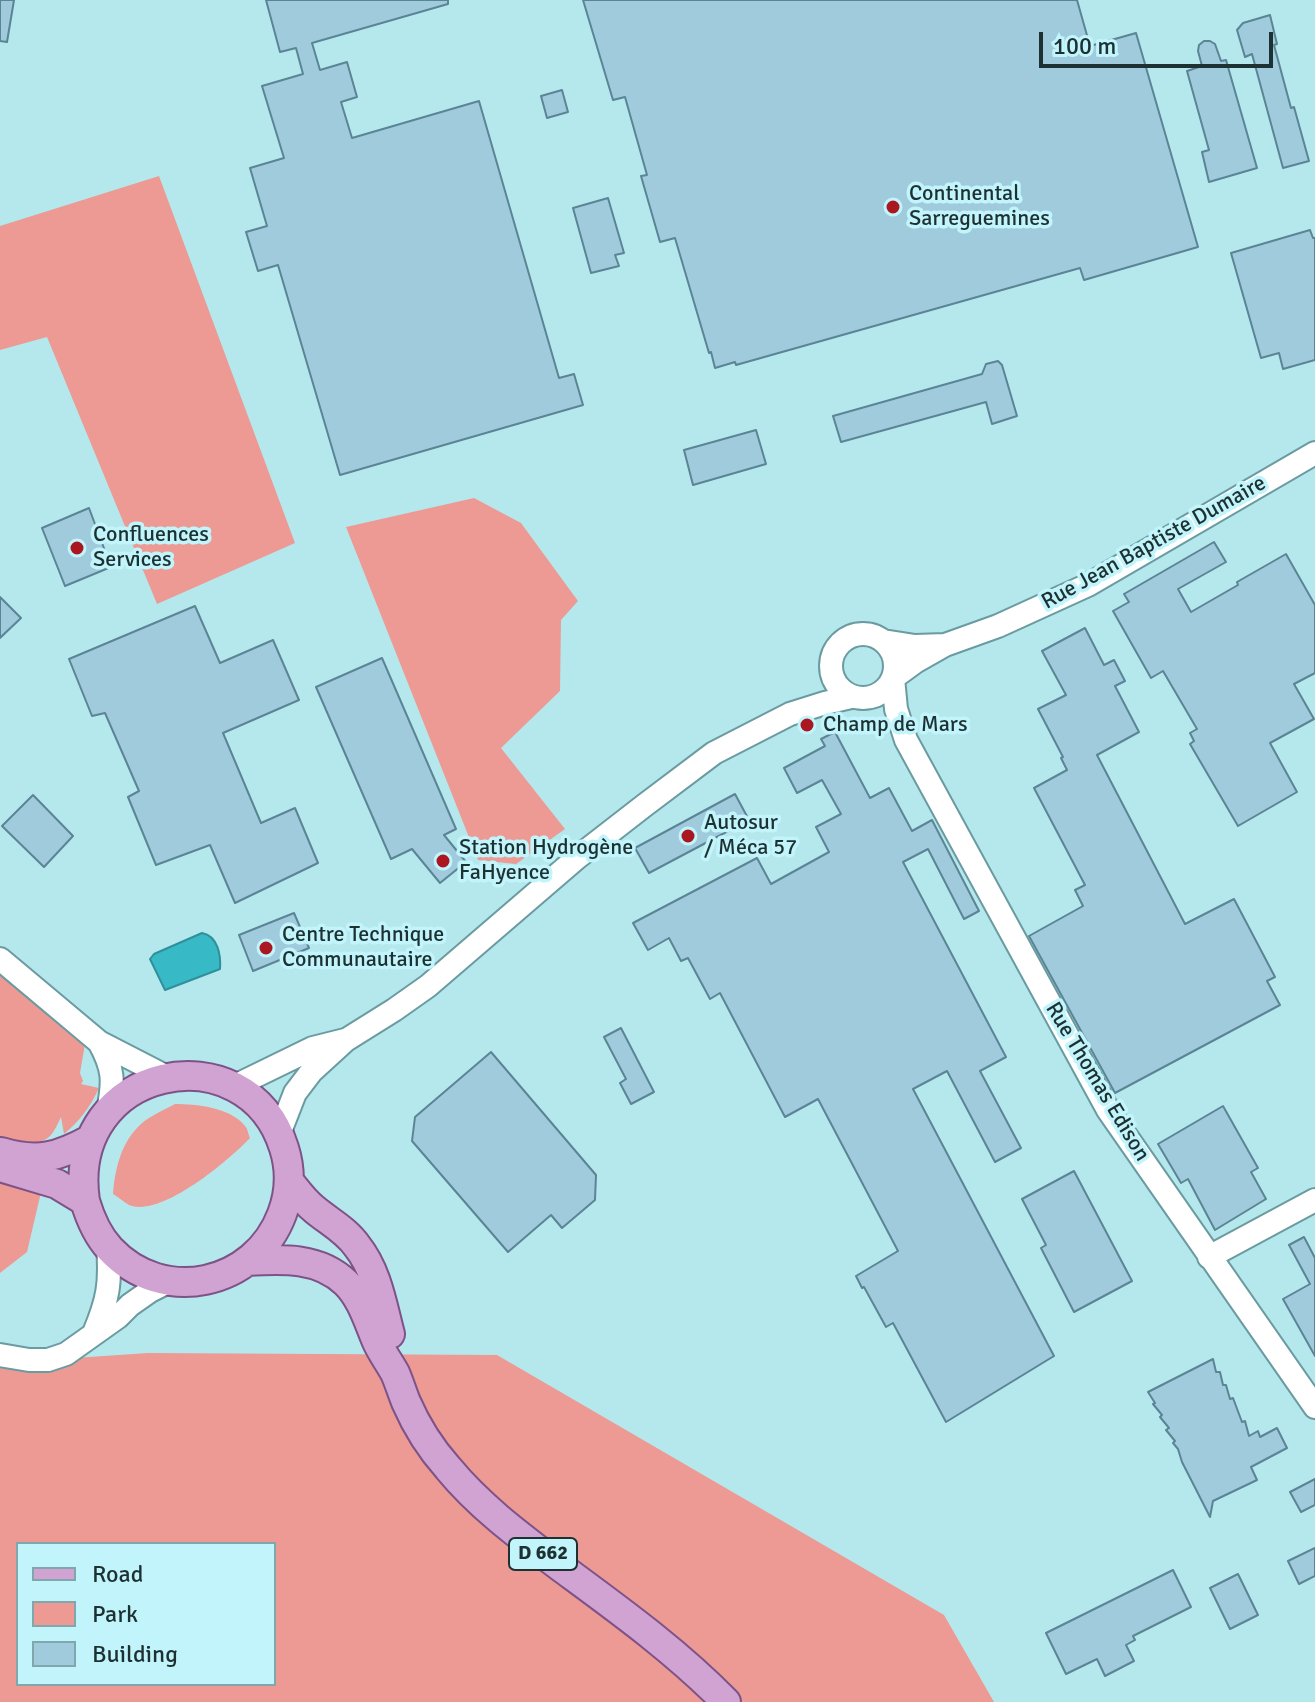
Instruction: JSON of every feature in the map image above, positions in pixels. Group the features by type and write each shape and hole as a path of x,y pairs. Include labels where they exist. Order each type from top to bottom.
{"main road":[{"path":"167,1077 201,1077 233,1087 259,1107 279,1134 289,1181 286,1204 278,1226 265,1245 248,1261 231,1272 211,1279 191,1283 170,1281 136,1270 108,1247 98,1233 85,1201 83,1169 91,1139 108,1111 120,1099 150,1082 167,1077"},
{"path":"0,1152 31,1159 46,1158 91,1139"},
{"path":"0,1167 57,1184 85,1201"},
{"name":"D 662","path":"289,1181 314,1209 357,1244 370,1267 392,1340 395,1374"},
{"name":"D 662","path":"248,1261 302,1261 319,1266 344,1282 364,1308 378,1345 421,1432 446,1467 493,1515 674,1653 726,1702"}],"street":[{"name":"Rue Jean Baptiste Dumaire","path":"893,678 945,645 998,626 1088,585 1315,453"},
{"path":"279,1134 295,1093 311,1072 346,1040 428,986 578,857 714,753 790,714 825,703 881,694 893,678 895,668 890,648 874,636 864,634 844,640 832,655 816,692 790,714"},
{"name":"Rue Jean Baptiste Dumaire","path":"883,641 915,646 945,645"},
{"path":"830,665 835,684 856,698"},
{"name":"Rue Thomas Edison","path":"893,678 896,709 906,740 1108,1110 1315,1407"},
{"name":"Rue Thomas Edison","path":"856,698 883,713 906,740"},
{"path":"0,959 99,1042 167,1077"},
{"path":"233,1087 313,1048 346,1040"},
{"path":"99,1042 112,1072 108,1111"},
{"path":"1209,1257 1315,1200"},
{"path":"94,1333 109,1287 108,1247"},
{"path":"0,1355 48,1360 66,1354 130,1305 170,1281"}],"green space":[{"path":"159,176 295,543 157,604 47,337 0,350 0,226"},
{"path":"474,498 521,523 578,601 561,620 560,691 501,748 565,829 516,864 478,860 346,527"},
{"path":"0,967 85,1044 81,1084 99,1088 75,1124 64,1134 61,1117 51,1135 40,1142 19,1143 0,1138"},
{"path":"175,1104 202,1106 231,1115 245,1126 250,1138 210,1173 176,1196 142,1207 129,1205 113,1194 117,1166 124,1147 141,1124"},
{"path":"0,1181 42,1188 27,1252 0,1273"},
{"path":"148,1353 497,1355 944,1615 994,1702 0,1702 0,1363"}],"water":[{"path":"202,933 215,942 220,969 165,990 150,959 154,954"}],"building":[{"path":"0,0 14,0 7,42 0,41"},
{"path":"266,0 448,0 448,4 312,43 320,70 347,62 357,97 341,102 352,138 479,101 559,378 574,374 583,405 340,475 278,265 258,271 246,232 267,226 250,168 284,158 262,86 303,74 296,48 280,52"},
{"name":"Continental Sarreguemines","path":"583,0 1077,0 1090,46 1136,33 1198,247 1084,280 1080,268 736,365 735,362 715,368 675,238 660,242 641,176 647,175 625,97 613,100"},
{"path":"1270,15 1277,44 1274,45 1309,161 1283,168 1252,54 1245,57 1237,30 1243,23"},
{"path":"1204,41 1215,44 1221,61 1226,60 1257,168 1209,182 1202,152 1209,150 1187,71 1202,66 1198,51"},
{"path":"562,90 568,112 547,118 541,96"},
{"path":"608,198 624,253 615,255 619,266 591,273 573,208"},
{"path":"1310,230 1315,238 1315,360 1283,369 1279,353 1261,358 1231,253"},
{"path":"998,361 1002,365 1017,416 992,424 986,402 841,442 833,416 982,374 986,364"},
{"path":"756,430 766,464 693,485 684,450"},
{"name":"Confluences Services","path":"89,508 111,567 65,586 42,528"},
{"path":"1214,542 1226,562 1178,589 1191,612 1286,554 1315,605 1315,673 1294,684 1314,719 1270,743 1297,792 1238,826 1190,744 1194,741 1190,733 1197,729 1163,671 1151,678 1113,611 1129,602 1124,594"},
{"path":"0,597 21,618 0,638"},
{"path":"195,606 220,663 273,640 299,700 223,733 261,823 295,808 318,863 235,903 210,845 156,865 128,797 139,791 105,713 92,716 69,659"},
{"path":"1085,628 1104,665 1114,660 1125,681 1115,686 1139,732 1097,755 1185,924 1234,899 1275,977 1267,981 1280,1005 1115,1093 1029,936 1083,906 1075,890 1085,885 1034,788 1067,770 1038,709 1066,695 1042,651"},
{"path":"382,658 456,829 444,835 466,862 440,883 412,849 391,859 316,687"},
{"path":"835,732 870,798 889,788 912,831 932,820 979,911 964,919 928,849 903,862 1006,1057 980,1071 1021,1148 995,1162 947,1071 913,1089 1054,1356 946,1422 893,1323 886,1327 856,1276 898,1251 818,1099 785,1117 720,993 710,999 688,958 681,961 669,938 648,950 633,923 757,858 771,884 829,852 816,827 841,814 822,780 797,793 784,768 825,746 821,739"},
{"name":"Autosur / Méca 57","path":"735,794 749,820 649,873 635,848"},
{"path":"33,795 73,836 44,867 2,826"},
{"path":"294,913 309,948 253,971 239,935"},
{"path":"621,1028 654,1092 631,1104 620,1083 626,1079 604,1037"},
{"path":"491,1052 596,1175 595,1200 562,1228 551,1215 508,1252 412,1141 415,1117"},
{"path":"1223,1106 1258,1168 1251,1172 1266,1199 1215,1230 1188,1179 1181,1183 1158,1144"},
{"path":"1074,1171 1132,1281 1074,1312 1041,1248 1046,1245 1022,1199"},
{"path":"1304,1237 1315,1258 1315,1356 1283,1299 1310,1284 1289,1245"},
{"path":"1213,1359 1216,1372 1220,1372 1223,1385 1226,1385 1230,1399 1233,1398 1242,1422 1245,1421 1249,1436 1258,1431 1260,1437 1277,1428 1287,1448 1251,1467 1257,1480 1213,1501 1210,1517 1173,1443 1175,1441 1166,1430 1169,1428 1148,1392"},
{"path":"1315,1479 1315,1505 1301,1512 1290,1492"},
{"path":"1315,1548 1315,1576 1299,1584 1288,1561"},
{"path":"1173,1570 1191,1607 1133,1636 1135,1640 1126,1645 1134,1661 1105,1676 1097,1659 1066,1674 1046,1633"},
{"path":"1238,1574 1258,1615 1230,1629 1210,1588"}],"place":[{"name":"Continental Sarreguemines","path":"893,207"},
{"name":"Confluences Services","path":"77,548"},
{"name":"Champ de Mars","path":"807,725"},
{"name":"Autosur / Méca 57","path":"688,836"},
{"name":"Station Hydrogène FaHyence","path":"443,861"},
{"name":"Centre Technique Communautaire","path":"266,948"}]}
